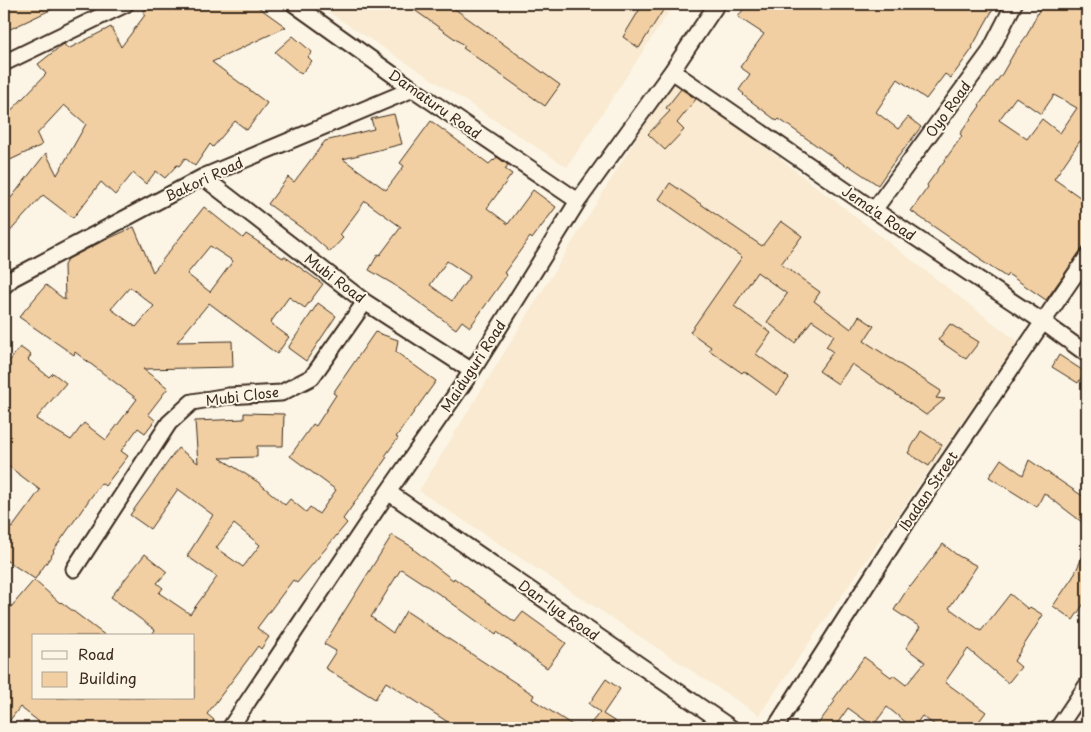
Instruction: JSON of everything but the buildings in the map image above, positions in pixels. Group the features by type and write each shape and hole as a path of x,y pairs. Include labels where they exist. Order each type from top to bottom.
{"street":[{"path":"4,63 126,4"},
{"name":"Damaturu Road","path":"294,4 413,89 578,201"},
{"name":"Maiduguri Road","path":"230,728 472,370 578,201 672,72 717,4"},
{"name":"Oyo Road","path":"874,210 989,53 1014,4"},
{"name":"Jema'a Road","path":"672,72 874,210 1043,322 1087,354"},
{"name":"Bakori Road","path":"4,286 13,278 203,177 413,89"},
{"name":"Mubi Road","path":"203,177 365,302 472,370"},
{"name":"Ibadan Street","path":"775,728 907,522 1087,257"},
{"name":"Mubi Close","path":"74,569 169,422 192,402 228,396 281,393 312,377 365,302"},
{"name":"Dan-Iya Road","path":"388,492 731,728"},
{"path":"1058,728 1087,686"}],"shaded area":[{"path":"316,4 674,4 567,167"},
{"path":"674,77 1018,342 759,715 419,491"}]}
